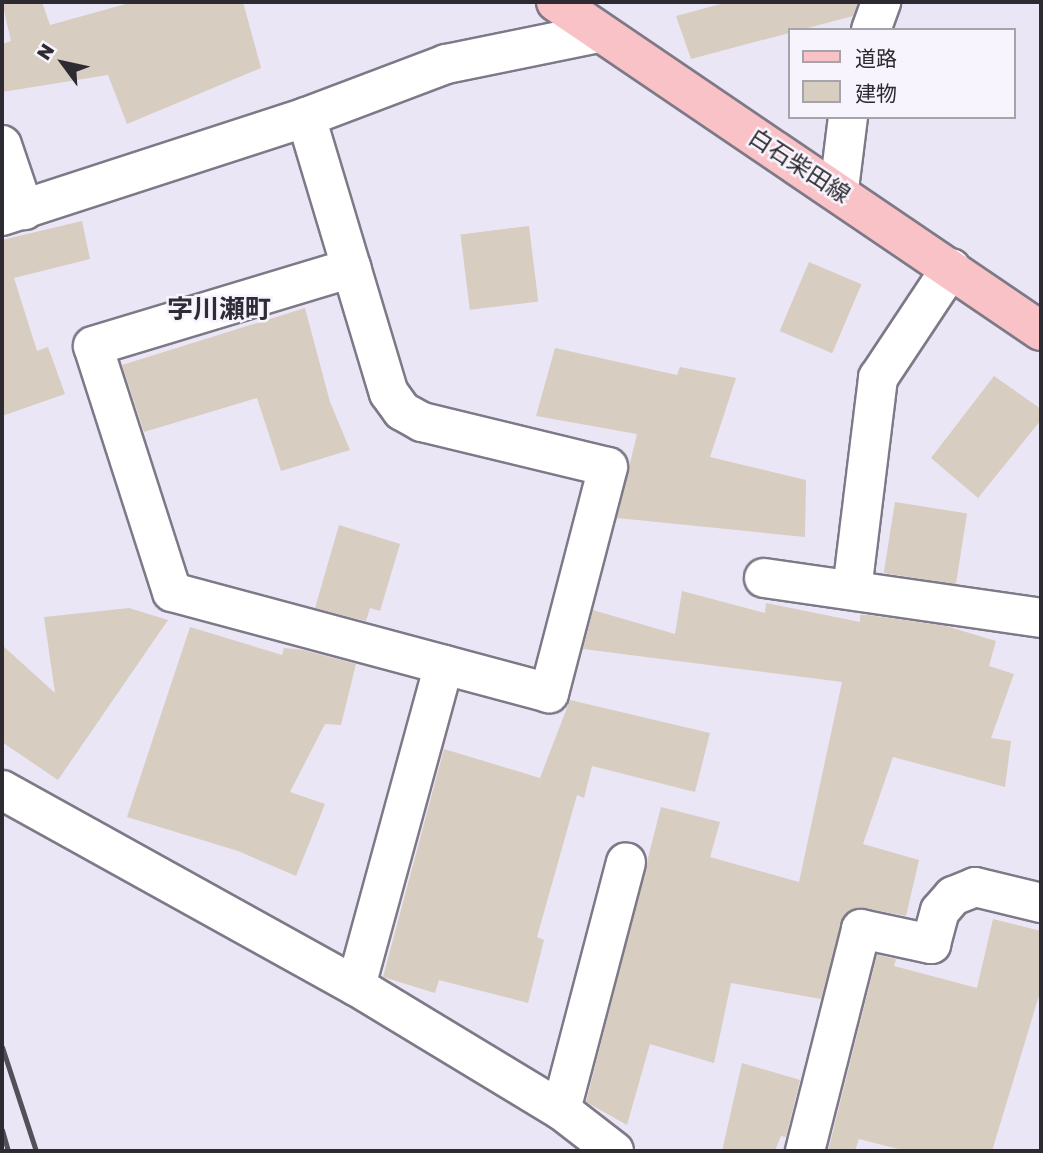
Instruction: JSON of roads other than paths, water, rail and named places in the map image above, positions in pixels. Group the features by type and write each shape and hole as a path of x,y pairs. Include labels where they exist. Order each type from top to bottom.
{"main road":[{"name":"白石柴田線","path":"556,2 839,190 1041,331"}],"street":[{"path":"872,28 881,2"},
{"path":"2,145 13,213 306,117 446,64 599,33"},
{"path":"306,117 352,268 389,393 402,411 422,422 608,467 550,693 172,592 93,346 352,268"},
{"path":"839,190 848,119"},
{"path":"852,590 878,378 951,268"},
{"path":"764,578 1041,618"},
{"path":"356,986 444,665"},
{"path":"2,790 356,986 561,1110 614,1151"},
{"path":"561,1110 626,862"},
{"path":"805,1151 861,929 931,943 940,911 953,895 975,887 1041,904"}],"railway":[{"path":"2,1047 36,1151"},
{"path":"2,1130 8,1151"}],"district":[{"name":"字川瀬町","path":"219,309"}]}
